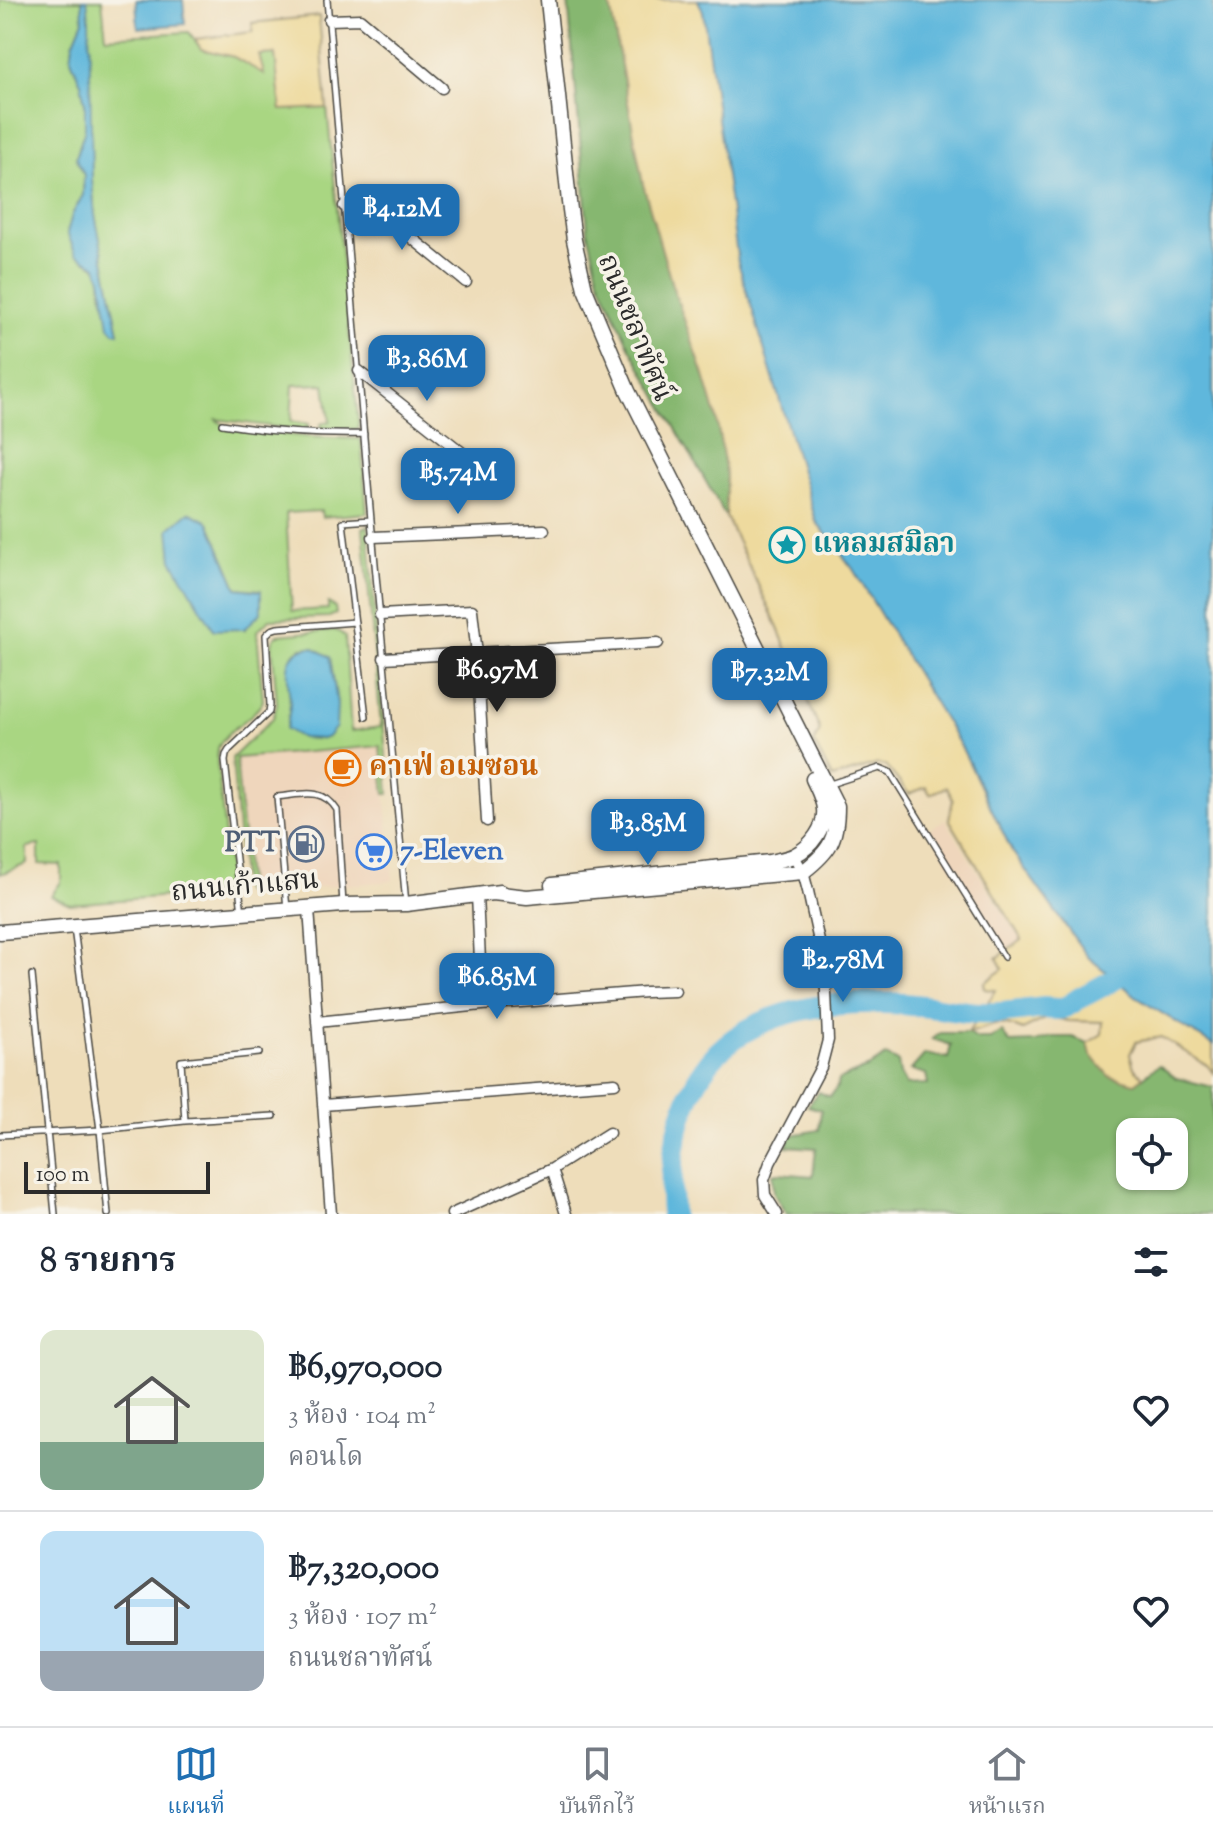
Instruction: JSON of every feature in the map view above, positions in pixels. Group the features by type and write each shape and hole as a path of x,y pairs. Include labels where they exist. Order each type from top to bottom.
{"main road":[{"name":"ถนนชลาทัศน์","path":"548,0 569,202 585,289 628,391 837,806 837,830 827,849 803,872"},
{"name":"ถนนชลาทัศน์","path":"714,564 825,811 821,828 810,844 794,856"},
{"name":"ถนนเก้าแสน","path":"0,932 343,905 406,904 770,862 794,856"},
{"name":"ถนนเก้าแสน","path":"493,893 527,897 803,872"}],"street":[{"path":"329,20 360,19 442,88"},
{"path":"344,206 381,213 466,282"},
{"path":"359,371 474,462"},
{"path":"373,537 544,530"},
{"path":"380,615 472,610 487,821"},
{"path":"384,658 658,643"},
{"path":"777,1214 765,1195 764,1180 821,1067 828,1040 825,969 803,872 794,856"},
{"path":"477,895 482,1005"},
{"path":"309,909 331,1214"},
{"path":"317,1022 482,1005 675,991"},
{"path":"323,1105 615,1083"},
{"path":"455,1213 552,1169 609,1133"},
{"path":"552,1169 566,1214"}],"lane":[{"path":"327,0 406,904"},
{"path":"222,424 317,435 364,434"},
{"path":"366,717 343,522 371,520"},
{"path":"242,914 225,761 229,750 269,712 266,635 277,628 355,622"},
{"path":"826,785 880,768 890,772 1004,957"},
{"path":"287,910 277,797 317,794 326,797 337,810 343,905"},
{"path":"74,927 108,1214"},
{"path":"32,975 55,1214"},
{"path":"185,1121 181,1061 259,1053"},
{"path":"0,1135 274,1116"}],"shaded area":[{"path":"381,746 393,881 248,893 236,758"},
{"path":"945,820 1020,940 1003,951 928,830"}],"green space":[{"path":"0,0 82,0 83,20 73,44 71,59 85,103 85,129 76,158 84,175 83,195 72,215 76,254 96,267 102,293 119,332 95,215 92,180 87,0 102,0 106,37 189,32 201,49 234,57 263,73 259,55 275,54 281,110 327,108 359,429 321,429 321,424 330,421 325,384 293,385 291,421 309,424 306,431 215,419 230,429 361,439 367,513 322,517 321,511 286,513 292,611 328,609 328,603 335,607 336,614 329,617 270,619 257,631 263,701 253,714 227,735 218,748 231,891 70,904 51,896 61,882 61,865 39,864 39,845 27,847 27,864 0,874","holes":["209,522 237,588 261,590 245,629"]},
{"path":"568,0 609,0 643,184 672,285 716,416 726,473 726,517 629,346 599,279 588,231"},
{"path":"368,526 389,794 385,794 380,746 236,758 248,893 243,891 232,758 273,718 277,704 274,638 278,635 335,630 341,633 345,637 351,731 381,727 363,528","holes":["312,647 330,657 337,704 328,737 311,739 286,729 290,708 288,671 293,654 301,648"]},
{"path":"1002,1032 1010,1043 1072,1037 1088,1043 1091,1055 1135,1083 1159,1065 1176,1078 1213,1087 1212,1214 786,1214 774,1194 773,1174 813,1176 816,1148 786,1146 792,1135 819,1130 821,1110 808,1106 819,1092 830,1097 838,1080 886,1056 898,1062 906,1085 928,1084 926,1074 911,1070 925,1054 948,1058 951,1045 932,1039 940,1033 968,1033 977,1039 990,1039"}],"sand":[{"name":"แหลมสมิลา","path":"609,0 698,0 703,11 816,521 853,569 962,748 1012,851 1088,957 1141,1000 1213,1045 1213,1073 1208,1066 1161,1037 1136,1042 1130,1054 1134,1068 1143,1077 1135,1083 1109,1076 1091,1055 1088,1043 1102,1034 1103,1022 1049,1017 1023,1030 1000,1024 968,1033 996,990 985,989 984,983 1003,969 997,958 1022,940 949,819 953,800 947,787 930,794 926,787 909,794 886,766 878,764 832,778 814,743 820,730 775,621 726,517 726,473 716,416 672,285 643,184"},
{"path":"319,16 327,108 281,110 275,54 259,55 264,74 234,57 201,49 195,39 253,32 252,23"}],"water":[{"path":"82,0 87,0 89,18 95,215 119,333 109,326 96,266 76,254 67,233 83,195 84,175 76,158 85,129 85,103 71,59 73,44 83,20"},
{"path":"136,0 183,0 185,24 138,28"},
{"path":"698,0 1213,0 1213,1045 1141,1000 1088,957 1012,851 962,748 853,569 816,521 738,262 703,11"},
{"path":"189,512 209,522 237,588 261,591 261,613 244,629 214,630 172,560 169,529"},
{"path":"312,647 330,657 337,704 336,727 322,739 302,738 286,729 290,706 290,660 294,654"}],"waterway":[{"path":"672,1214 676,1142 690,1094 717,1054 752,1028 788,1013 847,1003 898,1004 986,1013 1060,1009 1115,979"}],"place":[{"name":"แหลมสมิลา","path":"787,545"},
{"name":"คาเฟ่ อเมซอน","path":"343,768"},
{"name":"PTT","path":"306,844"},
{"name":"7-Eleven","path":"374,852"}]}
